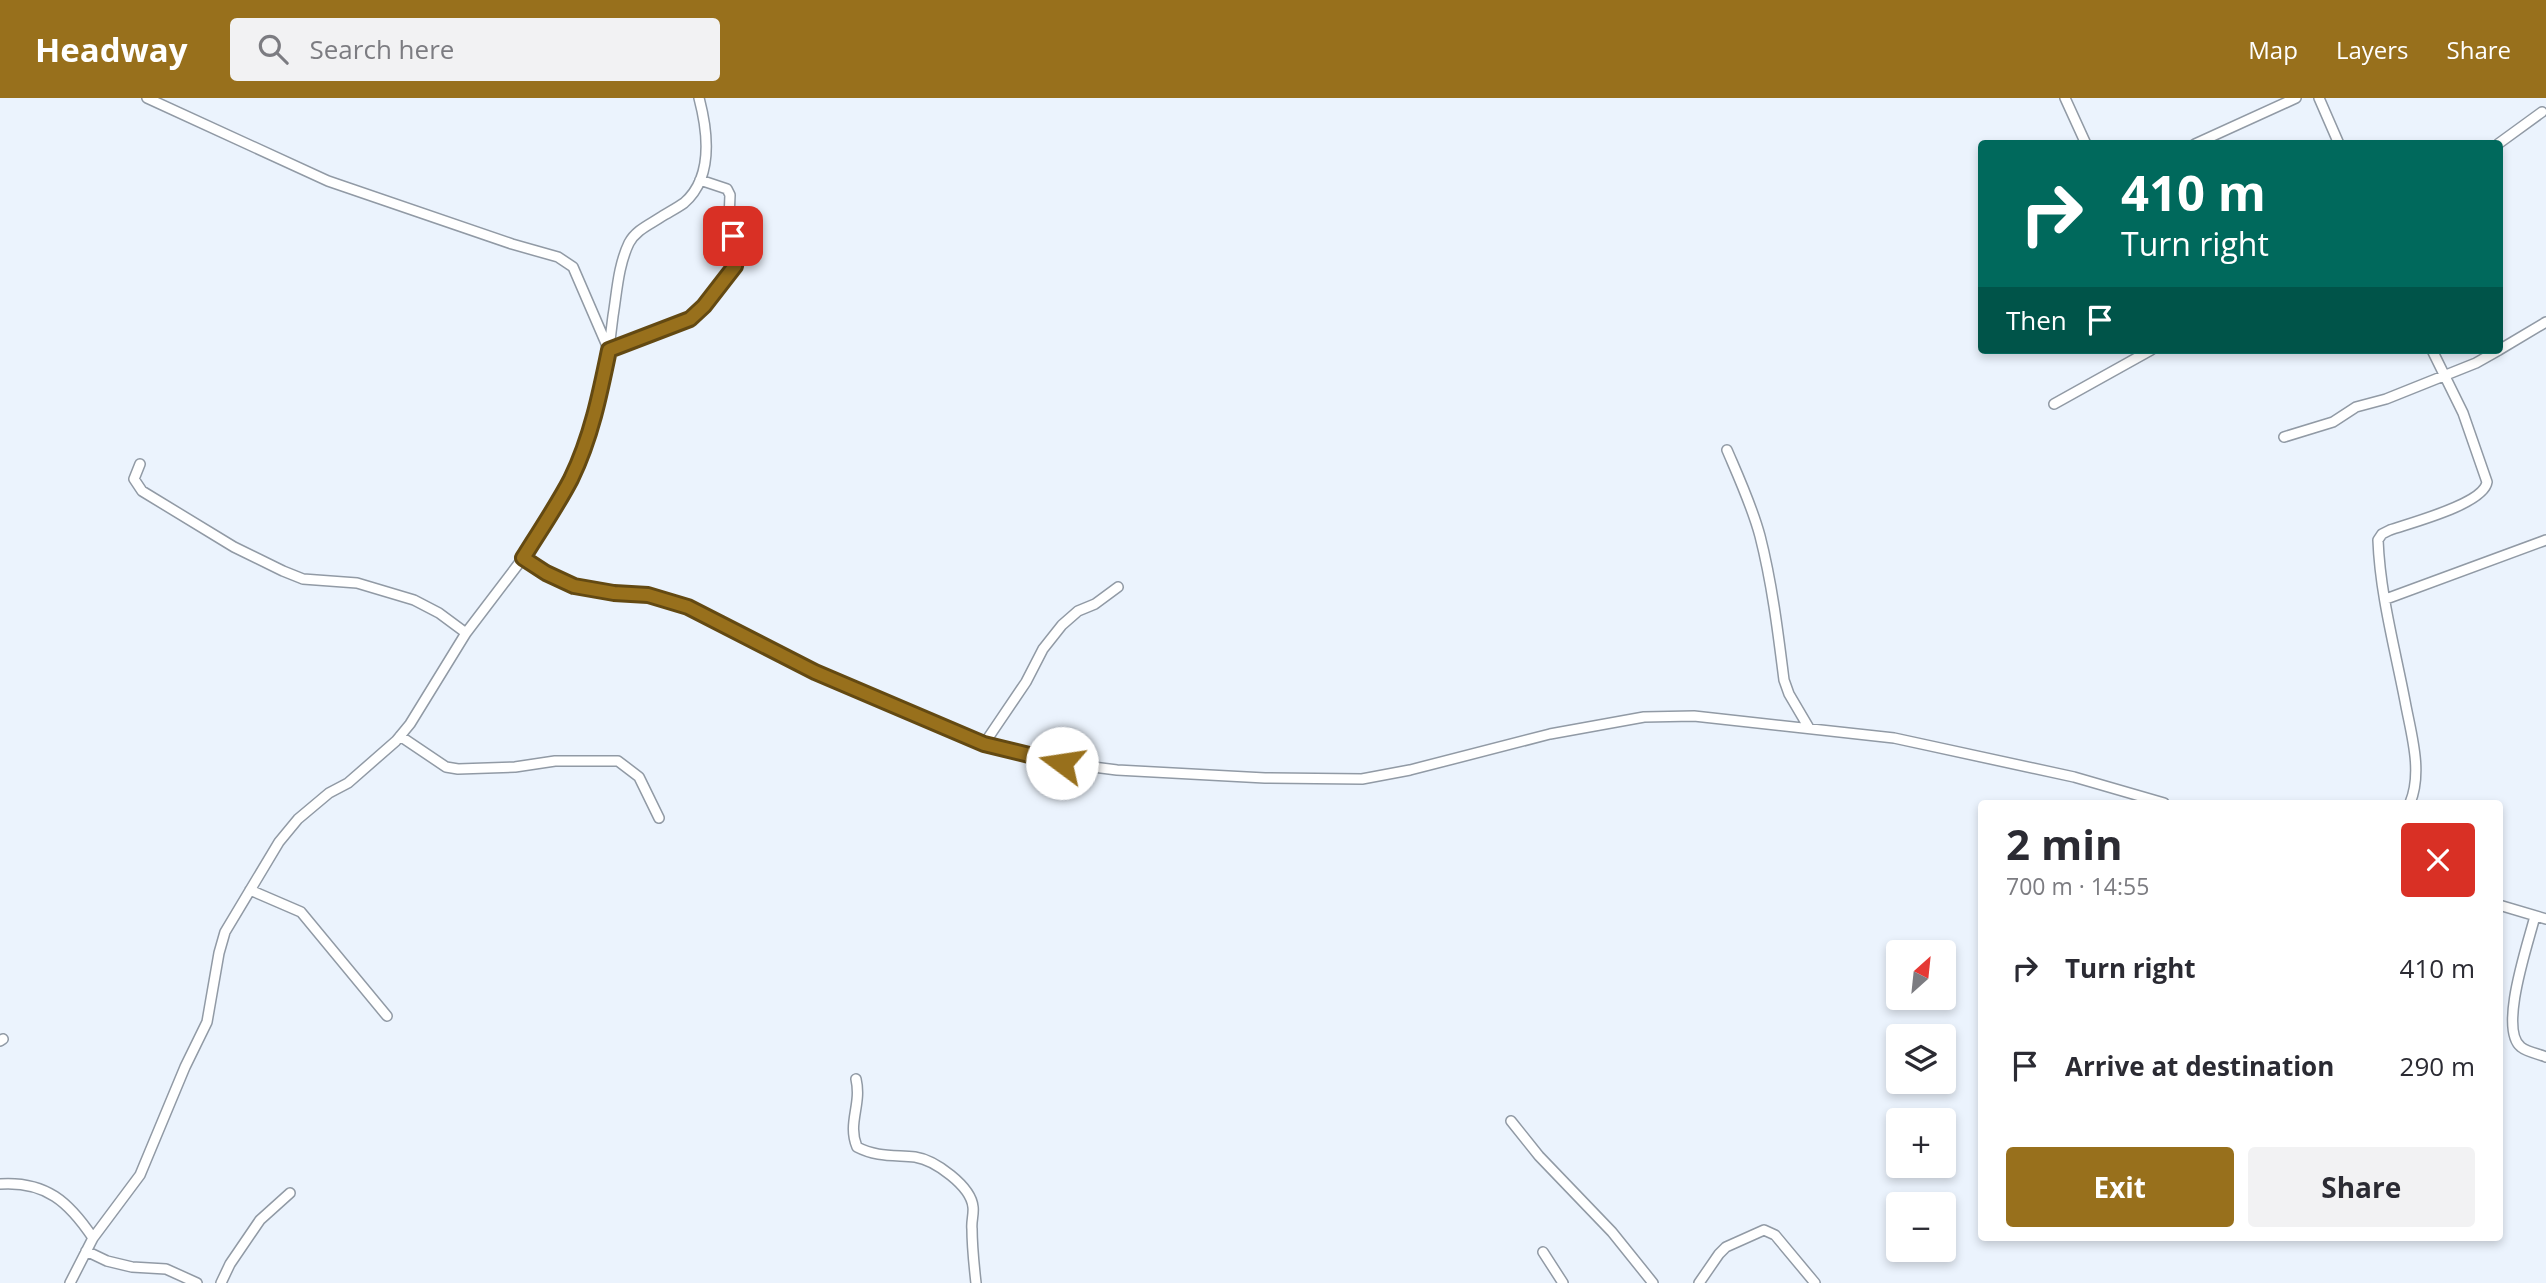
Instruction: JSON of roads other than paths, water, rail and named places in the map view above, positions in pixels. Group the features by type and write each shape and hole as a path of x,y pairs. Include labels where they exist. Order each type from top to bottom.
{"street":[{"path":"147,98 328,181 560,258 573,267 609,350"},
{"path":"70,1283 93,1238 140,1175 185,1067 207,1022 225,932 278,842 298,819 329,793 348,783 400,736 466,633 523,558 570,480 592,422 609,350 619,274 630,240 640,229 683,204 700,180 706,159 707,128 699,98"},
{"path":"2065,98 2084,140"},
{"path":"2203,140 2296,98"},
{"path":"2319,98 2337,140"},
{"path":"2503,140 2542,112"},
{"path":"609,350 690,319 717,291 735,266 737,254 729,219 730,195 727,188 700,180"},
{"path":"2503,348 2546,322"},
{"path":"2054,404 2144,354"},
{"path":"2411,800 2415,790 2414,756 2378,540 2382,534 2468,501 2481,494 2487,482 2473,439 2434,354"},
{"path":"2284,437 2317,429 2356,407 2386,399 2492,354"},
{"path":"1727,450 1759,534 1769,578 1784,680 1789,695 1809,728"},
{"path":"140,464 134,480 142,491 234,547 303,579 358,583 414,600 439,613 466,633"},
{"path":"2386,599 2546,540"},
{"path":"523,558 574,586 614,593 648,595 688,607 815,672 984,744 1062,763 1117,770 1265,778 1362,779 1410,770 1550,734 1643,718 1694,716 1895,738 2074,777 2154,800"},
{"path":"984,744 1026,682 1043,649 1062,625 1077,611 1095,604 1118,587"},
{"path":"400,736 446,767 458,769 515,767 555,761 618,761 639,777 659,818"},
{"path":"250,890 301,912 387,1016"},
{"path":"2503,906 2546,919"},
{"path":"2535,916 2516,989 2513,1034 2520,1047 2546,1057"},
{"path":"856,1079 860,1094 851,1133 857,1147 884,1156 916,1157 931,1162 945,1170 969,1194 973,1207 971,1226 976,1283"},
{"path":"1511,1121 1539,1156 1612,1232 1653,1283"},
{"path":"0,1184 24,1184 55,1195 72,1209 93,1238"},
{"path":"221,1283 230,1264 260,1220 290,1193"},
{"path":"1699,1283 1727,1247 1764,1230 1775,1235 1815,1283"},
{"path":"86,1251 107,1261 132,1267 166,1269 197,1283"},
{"path":"1543,1252 1563,1283"}]}
